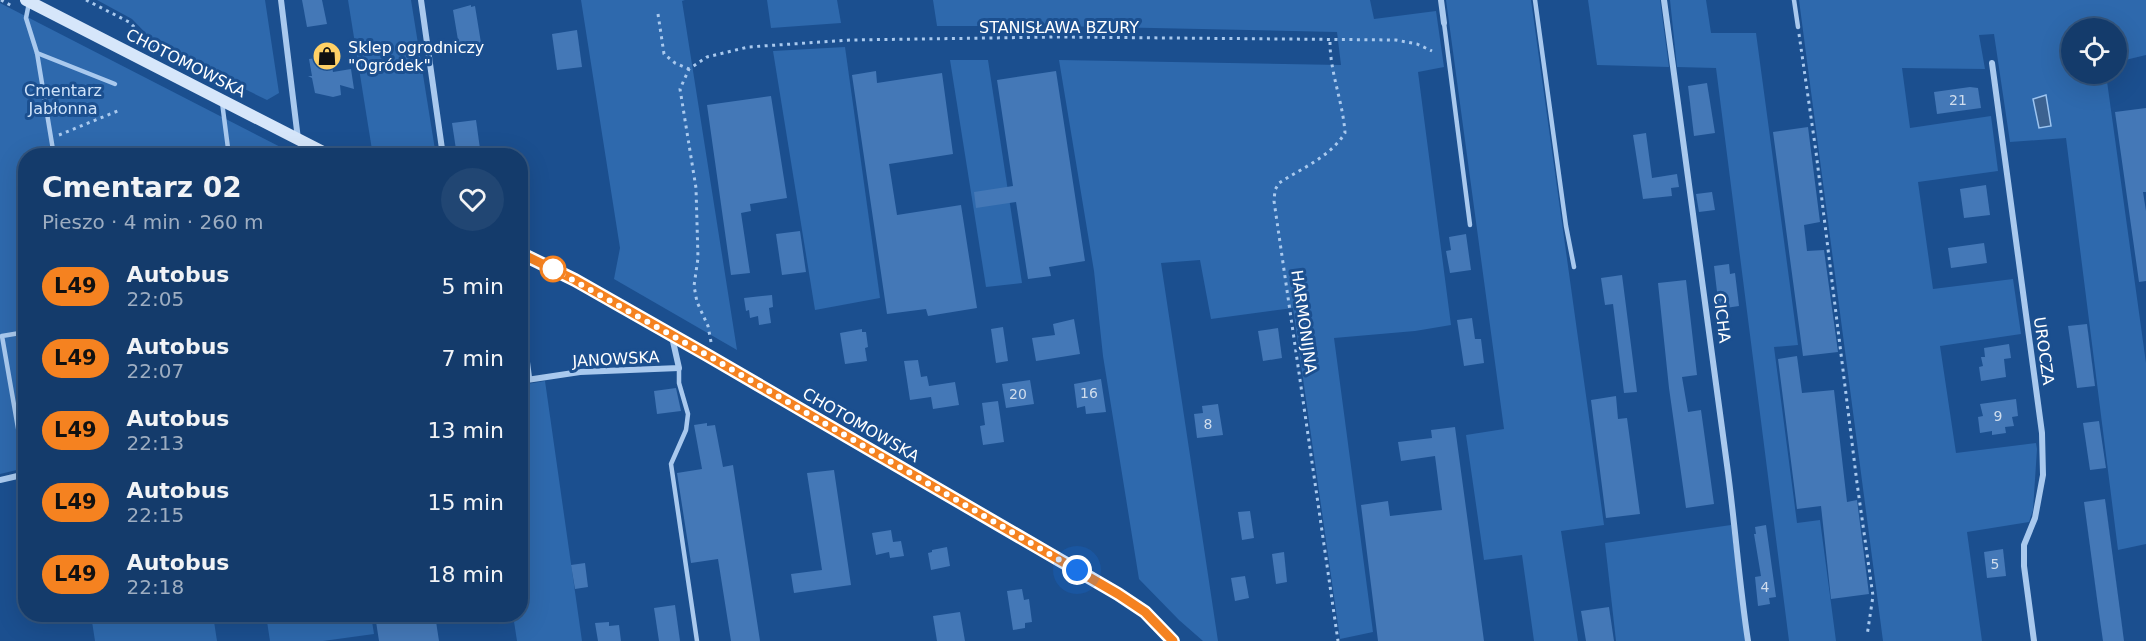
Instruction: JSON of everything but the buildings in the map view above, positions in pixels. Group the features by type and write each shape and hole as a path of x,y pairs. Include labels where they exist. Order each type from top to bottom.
{"street":[{"path":"281,0 298,140"},
{"path":"421,0 442,148"},
{"path":"1441,0 1444,23"},
{"name":"CICHA","path":"1664,0 1703,280 1748,641"},
{"name":"CHOTOMOWSKA","path":"27,1 298,140 318,148"},
{"name":"UROCZA","path":"1992,63 2042,433 2043,475 2035,518 2024,545 2024,566 2034,641"},
{"name":"CHOTOMOWSKA","path":"528,256 575,280 707,355 1118,594 1145,612 1173,641"},
{"name":"JANOWSKA","path":"530,379 580,372 679,368 672,336"},
{"path":"0,480 18,476"}],"lane":[{"path":"1535,0 1566,226 1574,267"},
{"path":"1794,0 1798,27"},
{"path":"27,1 26,18 37,52 53,148"},
{"path":"1444,23 1470,225"},
{"path":"37,52 115,84"},
{"path":"222,100 228,148"},
{"path":"18,333 2,336 18,425"},
{"path":"528,364 530,379"},
{"path":"679,368 679,383 688,414 686,430 671,464 697,641"}],"path":[{"path":"86,0 129,22 160,52"},
{"path":"658,14 664,54 675,63 689,69 680,90 696,188 698,258 694,286 696,302 708,326 711,344 707,355"},
{"path":"1798,27 1873,596 1867,636"},
{"name":"STANISŁAWA BZURY","path":"689,69 707,57 748,47 852,40 1058,37 1396,40 1432,51"},
{"name":"HARMONIJNA","path":"1330,41 1331,62 1345,133 1338,144 1325,155 1279,183 1275,190 1274,201 1338,641"},
{"path":"52,138 120,110"}],"green space":[{"path":"97,0 265,0 279,93 267,100 167,51 169,57 132,19"},
{"path":"348,0 411,0 435,148 372,148"},
{"path":"581,0 685,0 682,1 737,350 614,279 620,248"},
{"path":"767,0 837,0 841,23 771,28"},
{"path":"933,0 1370,0 1374,19 1436,11 1444,67 1418,72 1451,325 1415,331 1334,338 1373,632 1340,639 1293,308 1211,319 1200,260 1161,263 1218,641 1203,641 1139,579 1103,356 1094,271 1059,60 1341,65 1337,32 1058,26 937,26"},
{"path":"1446,0 1531,0 1604,525 1561,531 1578,641 1534,641 1522,555 1484,560 1466,435 1504,429"},
{"path":"1588,0 1660,0 1669,67 1597,65"},
{"path":"1670,0 1706,0 1711,33 1756,33 1798,345 1774,347 1797,523 1820,520 1836,641 1789,641 1716,68 1677,67"},
{"path":"1799,0 2146,0 2146,55 2127,60 2127,18 2061,18 2061,84 2107,84 2146,363 2146,544 2118,550 2066,138 2010,142 1994,34 1979,35 1985,69 1902,68 1910,128 1991,116 1998,171 1918,182 1933,289 2013,279 2021,334 1940,346 1956,453 2036,443 2033,510 2029,522 1967,532 1982,641 1883,641"},
{"name":"Cmentarz Jabłonna","path":"0,3 282,148 18,148 18,470 0,474"},
{"path":"845,47 880,298 815,310 773,51"},
{"path":"950,60 988,60 1022,283 986,287"},
{"path":"545,381 582,641 517,641 514,622 528,622 528,384"},
{"path":"1731,525 1746,641 1616,641 1605,543"},
{"path":"92,622 214,622 217,641 95,641"},
{"path":"267,622 372,622 374,634 323,641 270,641"}],"shaded area":[{"path":"2046,95 2051,126 2039,128 2033,99"}],"bus line":[{"name":"L49","path":"528,257 575,280 707,355 1118,594 1145,612 1173,641"}],"place":[{"name":"Sklep ogrodniczy \"Ogródek\"","path":"327,56"}],"route":[{"path":"553,269 707,355 1077,570"}]}
